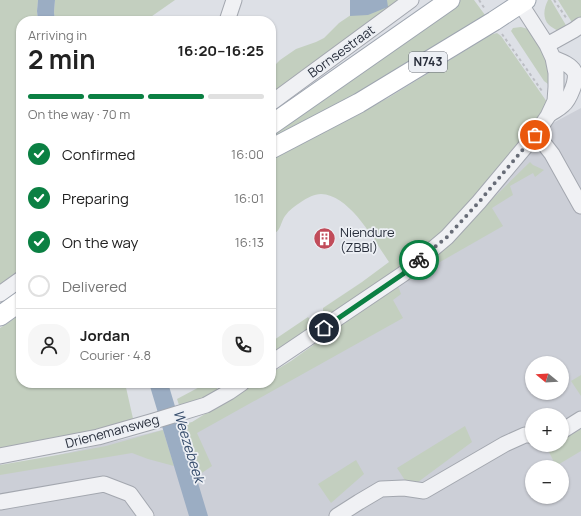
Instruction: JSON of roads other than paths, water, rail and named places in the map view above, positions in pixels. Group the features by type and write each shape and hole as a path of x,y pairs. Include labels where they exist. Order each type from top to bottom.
{"main road":[{"name":"N743","path":"276,122 450,0"},
{"name":"N743","path":"276,145 359,103 494,21 521,1"},
{"path":"0,316 16,305"}],"street":[{"path":"229,16 234,0"},
{"name":"Bornsestraat","path":"276,99 411,0"},
{"path":"276,361 403,274 447,237 479,202 535,135 548,116 555,100 556,74 550,51 521,1"},
{"path":"550,51 577,27"},
{"path":"548,116 564,104 570,94 576,78 575,71 550,51"},
{"path":"535,135 552,154 581,206"},
{"path":"0,294 16,283"},
{"name":"Drienemansweg","path":"0,456 98,437 154,421 206,405 235,388"},
{"path":"569,427 581,419"},
{"path":"337,516 381,489 404,488 424,491 506,444 525,435"},
{"path":"0,502 104,484 130,494 146,516"}],"water":[{"path":"38,0 55,0 54,16 38,16"},
{"path":"350,0 387,0 388,7 368,15 350,16"},
{"path":"151,388 170,388 208,516 189,516"}],"place":[{"name":"Niendure (ZBBI)","path":"324,239"}],"water label":[{"name":"Weezebeek","path":"189,446"}]}
